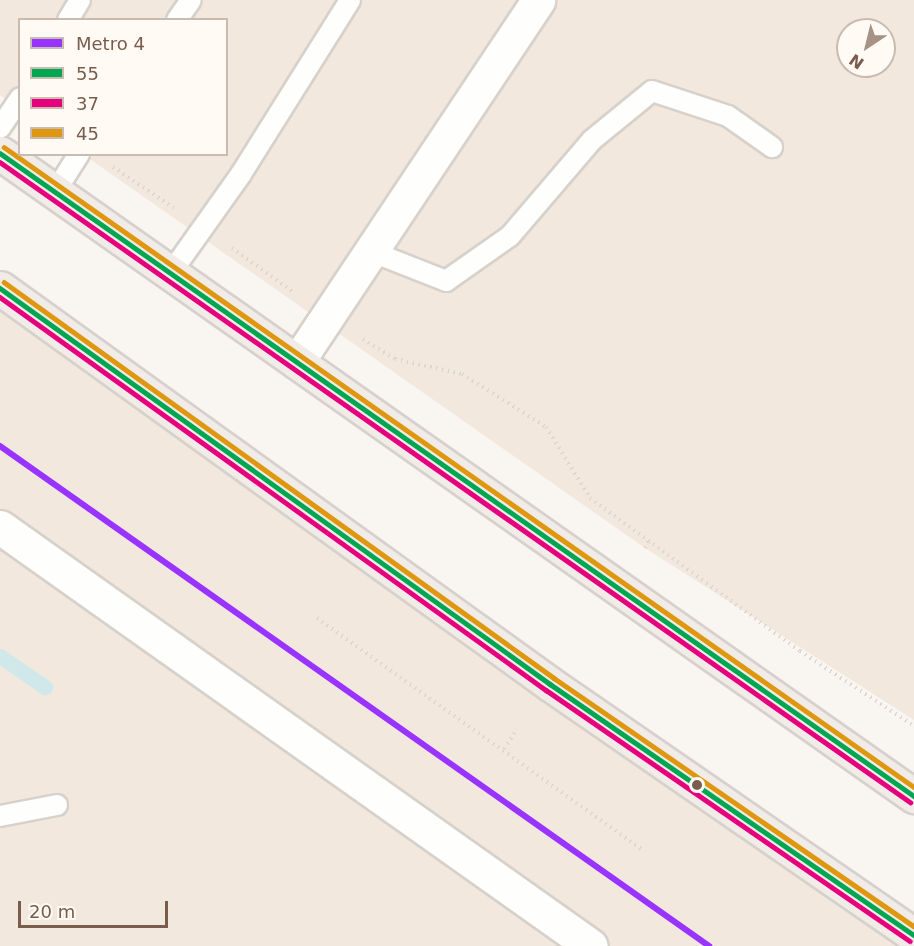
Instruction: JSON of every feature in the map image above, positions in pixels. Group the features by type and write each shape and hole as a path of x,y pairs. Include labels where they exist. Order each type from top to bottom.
{"highway":[{"path":"0,153 170,274 909,785"},
{"path":"0,288 550,684 914,935"}],"street":[{"path":"297,362 538,0"},
{"path":"0,528 591,946"}],"lane":[{"path":"69,18 80,0"},
{"path":"178,18 191,0"},
{"path":"170,274 241,174 350,0"},
{"path":"370,251 446,281 510,236 592,140 652,92 728,116 772,147"},
{"path":"0,128 18,101"},
{"path":"55,192 78,156"},
{"path":"0,816 57,805"}],"path":[{"path":"327,316 395,360 462,374 546,427 590,498 800,651 914,726"},
{"path":"645,548 649,540"},
{"path":"317,618 504,749 644,851"},
{"path":"504,749 516,729"}],"shaded area":[{"path":"0,0 914,0 914,720 645,548 85,156 228,156 228,18 18,18 18,108 0,95"},
{"path":"0,288 914,946 0,946"}],"waterway":[{"path":"0,656 45,687"}],"metro line":[{"name":"4","path":"0,446 709,946"}],"transit line":[{"name":"45","path":"4,147 914,787"},
{"name":"55","path":"0,153 914,796"},
{"name":"37","path":"0,162 910,802"},
{"name":"45","path":"4,282 554,678 914,926"},
{"name":"55","path":"0,288 550,684 914,935"},
{"name":"37","path":"0,297 546,690 910,941"}]}
